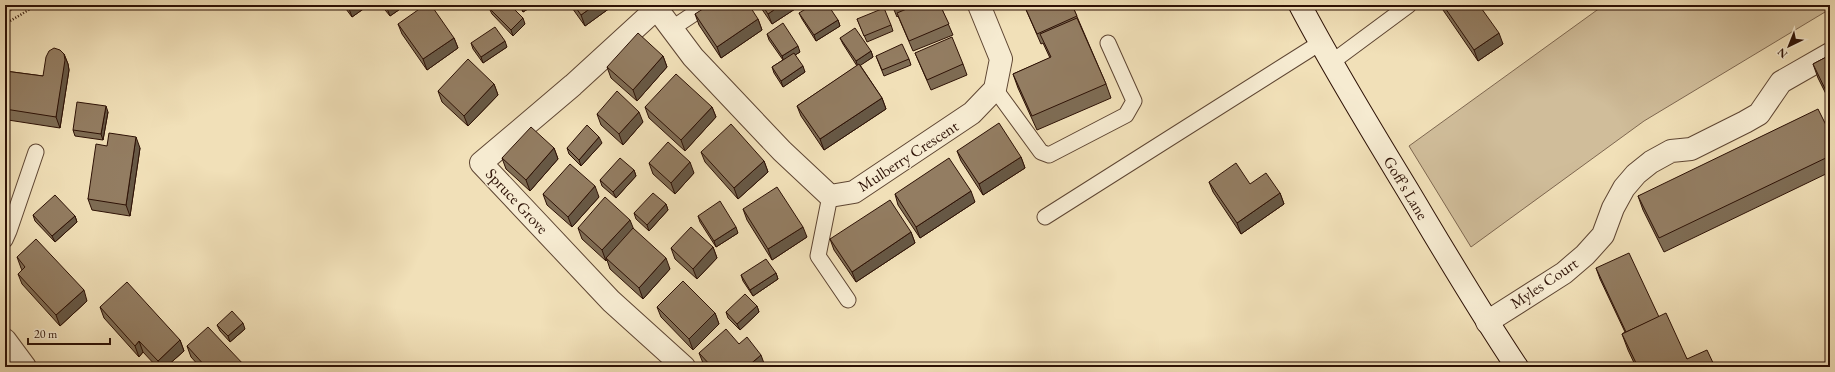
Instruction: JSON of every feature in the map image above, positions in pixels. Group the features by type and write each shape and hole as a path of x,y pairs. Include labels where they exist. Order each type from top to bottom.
{"street":[{"path":"979,5 1001,59 995,89"},
{"name":"Goff's Lane","path":"1300,5 1320,43 1487,322 1517,367"},
{"path":"655,7 693,57 782,151 830,196"},
{"name":"Spruce Grove","path":"655,7 573,85 482,163 611,301 684,367"},
{"name":"Myles Court","path":"1487,322 1564,273 1585,255 1603,235 1613,208 1624,188 1636,174 1650,162 1671,151 1691,149 1759,114 1781,82 1830,54"},
{"name":"Mulberry Crescent","path":"830,196 854,192 972,114 995,89"},
{"path":"5,340 25,367"}],"lane":[{"path":"671,29 707,5"},
{"path":"1332,62 1409,5"},
{"path":"995,89 1041,152 1049,155 1126,115 1134,101 1108,43"},
{"path":"1045,217 1320,43"},
{"path":"5,240 10,231 36,152"},
{"path":"830,196 818,256 848,300"}],"path":[{"path":"5,24 37,5"}],"shaded area":[{"path":"5,5 20,5 5,14"},
{"path":"1604,5 1830,5 1830,9 1644,121 1471,247 1409,146"}],"building":[{"path":"425,5 431,5 454,38 423,59 398,24"},
{"path":"492,5 510,5 523,18 511,30 489,8"},
{"path":"574,5 595,5 581,15"},
{"path":"709,5 749,5 758,19 717,47 695,14"},
{"path":"762,5 781,5 768,14"},
{"path":"812,5 828,5 838,20 814,35 799,13"},
{"path":"916,5 940,5 949,24 909,41 897,13"},
{"path":"1024,5 1072,5 1077,16 1037,34"},
{"path":"1443,5 1479,5 1499,33 1474,50"},
{"path":"884,8 891,25 864,36 857,19"},
{"path":"1077,18 1106,84 1032,116 1013,74 1051,57 1040,34"},
{"path":"783,23 798,46 782,56 767,34"},
{"path":"495,27 505,41 481,57 471,43"},
{"path":"855,28 871,51 856,61 840,38"},
{"path":"638,33 663,56 633,90 607,67"},
{"path":"952,37 963,64 927,80 915,53"},
{"path":"902,44 909,59 882,70 876,56"},
{"path":"54,48 60,50 64,54 65,60 56,117 5,109 5,71 43,76 46,57 49,51"},
{"path":"794,53 803,66 781,81 772,67"},
{"path":"1830,55 1830,99 1813,64"},
{"path":"468,59 494,84 464,116 438,91"},
{"path":"859,64 882,98 820,139 797,106"},
{"path":"676,74 712,107 681,140 645,107"},
{"path":"617,91 639,112 619,134 597,114"},
{"path":"77,102 106,106 101,134 73,130"},
{"path":"1818,109 1830,133 1830,156 1659,238 1638,196"},
{"path":"999,123 1021,157 979,184 957,151"},
{"path":"731,124 764,161 734,188 701,152"},
{"path":"587,125 599,137 579,160 567,148"},
{"path":"531,127 554,148 526,180 502,158"},
{"path":"109,133 136,137 126,205 88,199 96,144 107,146"},
{"path":"668,142 690,162 671,183 649,163"},
{"path":"620,158 634,170 613,192 600,180"},
{"path":"949,158 971,191 916,227 895,194"},
{"path":"1236,163 1250,184 1266,173 1280,193 1237,223 1209,182"},
{"path":"570,164 595,186 568,217 543,194"},
{"path":"777,187 803,227 768,249 743,209"},
{"path":"653,193 666,204 647,225 634,213"},
{"path":"55,195 75,216 52,236 33,215"},
{"path":"605,197 630,220 602,250 578,228"},
{"path":"890,200 911,232 852,272 830,239"},
{"path":"720,201 736,227 714,241 698,216"},
{"path":"691,227 713,247 693,269 671,248"},
{"path":"633,228 666,258 639,288 606,258"},
{"path":"36,239 84,290 56,315 18,274 25,267 17,257"},
{"path":"1629,253 1659,317 1626,332 1596,268"},
{"path":"766,259 776,273 750,290 741,275"},
{"path":"683,281 715,313 689,339 657,307"},
{"path":"127,282 180,340 158,361 139,341 135,346 100,307"},
{"path":"745,294 757,306 737,324 726,312"},
{"path":"232,311 243,323 228,336 217,325"},
{"path":"1666,313 1687,359 1707,350 1715,367 1638,367 1622,334"},
{"path":"208,327 246,367 206,367 187,346"},
{"path":"726,329 739,344 747,337 761,355 747,367 712,367 699,353"}]}
